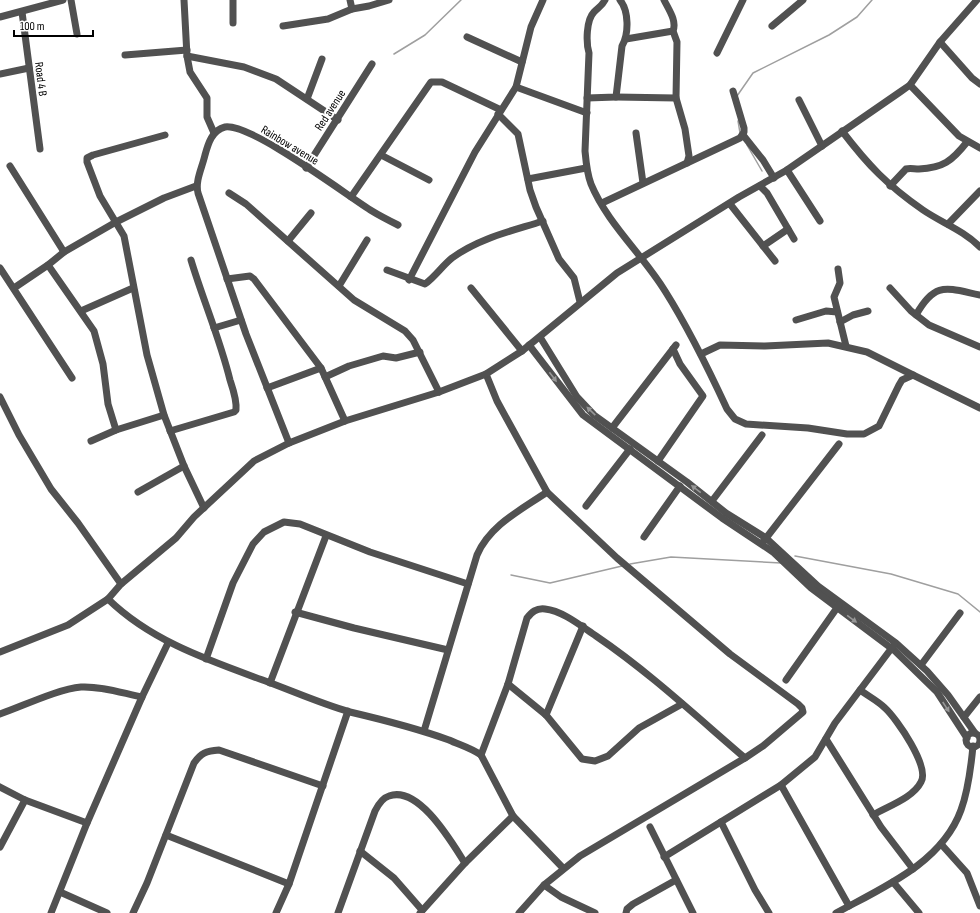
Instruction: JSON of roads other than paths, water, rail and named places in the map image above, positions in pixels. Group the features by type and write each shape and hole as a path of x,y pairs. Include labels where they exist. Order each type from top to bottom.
{"street":[{"path":"0,17 63,0"},
{"path":"71,0 77,34"},
{"path":"184,0 187,53 190,72 206,98 207,117 214,133 208,144 196,186 210,232 241,320 289,443"},
{"path":"233,0 233,23"},
{"path":"350,0 352,9"},
{"path":"283,26 328,19 352,9 389,0"},
{"path":"409,280 475,152 516,86 535,16 542,0"},
{"path":"605,0 601,7 593,13 589,25 587,47 589,54 586,113 586,168 591,184 602,203 664,289 701,354 730,414 740,422 754,426 808,428 847,434 870,432 879,426 883,421 902,380 913,375"},
{"path":"616,97 622,46 626,39 626,10 620,0"},
{"path":"664,0 673,18 674,27 672,31 676,42 676,98 686,129 689,156 687,163"},
{"path":"717,53 743,0"},
{"path":"772,26 802,0"},
{"path":"0,652 68,624 108,598 121,584 176,538 204,508 254,461 289,443 345,420 439,392 486,374 522,351 617,273 787,170 910,85 940,42 977,0"},
{"name":"Road 4 B","path":"22,12 40,149"},
{"path":"626,39 672,31"},
{"path":"467,37 522,62"},
{"path":"940,42 972,78 980,84"},
{"path":"125,55 187,53 244,67 287,85 338,120"},
{"path":"307,99 322,59"},
{"name":"Red avenue","path":"306,168 338,120 372,64"},
{"path":"0,74 29,68"},
{"path":"351,197 431,82 442,82 499,112 518,134 536,207 559,259 574,278 580,302"},
{"path":"910,85 954,132 967,142 980,148"},
{"path":"516,86 586,113"},
{"path":"733,91 743,121 743,135 763,160 774,178"},
{"path":"587,98 676,98"},
{"path":"799,100 822,146"},
{"name":"Rainbow avenue","path":"214,133 226,127 238,128 270,144 373,212 398,225"},
{"path":"842,131 858,152 890,186 925,211 960,230 980,246"},
{"path":"636,133 643,183"},
{"path":"165,135 87,158 87,162 100,196 124,236 133,288 148,355 164,415 199,501 204,508"},
{"path":"602,203 736,141 743,135"},
{"path":"890,186 906,169 926,168 947,163 956,156 967,142"},
{"path":"381,155 429,180"},
{"path":"10,166 64,252"},
{"path":"528,179 586,168"},
{"path":"787,170 820,221"},
{"path":"14,288 48,266 64,252 116,222 164,198 196,186"},
{"path":"760,186 767,193 794,239"},
{"path":"948,224 980,191"},
{"path":"229,193 246,204 354,300 405,331 420,352 439,392"},
{"path":"730,204 774,261"},
{"path":"288,241 311,213"},
{"path":"387,270 409,280 425,284 442,267 462,252 497,234 543,221"},
{"path":"762,246 788,229"},
{"path":"339,286 367,240"},
{"path":"170,431 234,412 236,410 228,373 214,328 202,298 191,260"},
{"path":"48,266 81,311 94,332 103,364 108,404 116,430"},
{"path":"0,268 72,378"},
{"path":"838,269 840,283 834,297 846,346"},
{"path":"227,279 250,276 321,368 345,420"},
{"path":"81,311 133,288"},
{"path":"470,288 522,351"},
{"path":"890,288 916,315 929,325 980,347"},
{"path":"916,315 924,300 936,290 952,289 980,295"},
{"path":"796,320 826,311 837,312"},
{"path":"840,322 853,314 868,311"},
{"path":"214,328 241,320"},
{"path":"540,337 577,397 594,415 712,501 764,541 840,605 921,665 948,695 980,739 979,742 972,746"},
{"path":"701,354 720,345 766,346 828,343 846,346 880,357 980,408"},
{"path":"529,345 583,415 680,486 764,541"},
{"path":"612,428 674,347 680,364 703,396 658,462"},
{"path":"325,377 349,366 383,356 396,358 420,352"},
{"path":"267,388 321,368"},
{"path":"486,374 497,401 547,492 617,558 724,649 802,708 803,712 799,717 745,758 598,845 563,868 544,885 519,913"},
{"path":"0,397 19,435 51,490 78,523 121,584"},
{"path":"91,441 116,430 164,415"},
{"path":"712,501 762,435"},
{"path":"764,541 839,444"},
{"path":"586,506 630,449"},
{"path":"138,492 184,466"},
{"path":"644,537 680,486"},
{"path":"424,731 477,555 483,541 490,533 547,492"},
{"path":"206,659 233,583 253,544 264,532 276,524 290,522 326,536 468,584"},
{"path":"270,683 295,612 326,536"},
{"path":"108,598 119,610 168,643 206,659 348,711 424,731 474,750 481,755 513,816 563,868"},
{"path":"786,680 840,605"},
{"path":"481,755 508,684 527,618 532,612 539,609 546,609 583,626 612,646 745,758"},
{"path":"295,612 354,628 448,650"},
{"path":"921,665 960,612"},
{"path":"546,715 583,626"},
{"path":"50,913 60,892 87,823 142,697 168,643"},
{"path":"664,857 781,786 815,757 835,724 894,646"},
{"path":"894,646 937,692 967,738 967,742 972,746"},
{"path":"508,684 546,715 577,755 587,761 595,761 608,756 639,728 682,704"},
{"path":"0,714 80,687 99,688 142,697"},
{"path":"860,690 884,707 898,723 919,759 923,777 921,784 910,793 873,815"},
{"path":"964,718 980,697"},
{"path":"276,913 289,884 348,711"},
{"path":"967,738 971,733 975,733"},
{"path":"826,739 873,815 913,869"},
{"path":"836,913 893,882 913,869 941,844 962,809 972,746"},
{"path":"133,913 194,763 200,754 207,751 219,750 323,786"},
{"path":"781,786 849,906"},
{"path":"0,787 25,800 87,823"},
{"path":"338,913 374,811 383,799 390,795 400,795 410,798 435,818 464,863"},
{"path":"0,847 25,800"},
{"path":"360,851 394,878 421,911 464,863 513,816"},
{"path":"721,822 768,913"},
{"path":"650,827 693,913"},
{"path":"166,835 289,884"},
{"path":"941,844 967,873 980,906"},
{"path":"626,913 627,908 633,904 676,880"},
{"path":"893,882 919,913"},
{"path":"544,885 561,897 595,913"},
{"path":"60,892 107,913"}],"waterway":[{"path":"394,54 425,35 461,0"},
{"path":"737,96 753,73 829,35 857,17 872,0"},
{"path":"738,121 740,133"},
{"path":"747,145 762,171"},
{"path":"795,556 891,574 958,594 980,612"},
{"path":"630,564 671,557 781,563"},
{"path":"511,575 550,583 622,566"}]}
